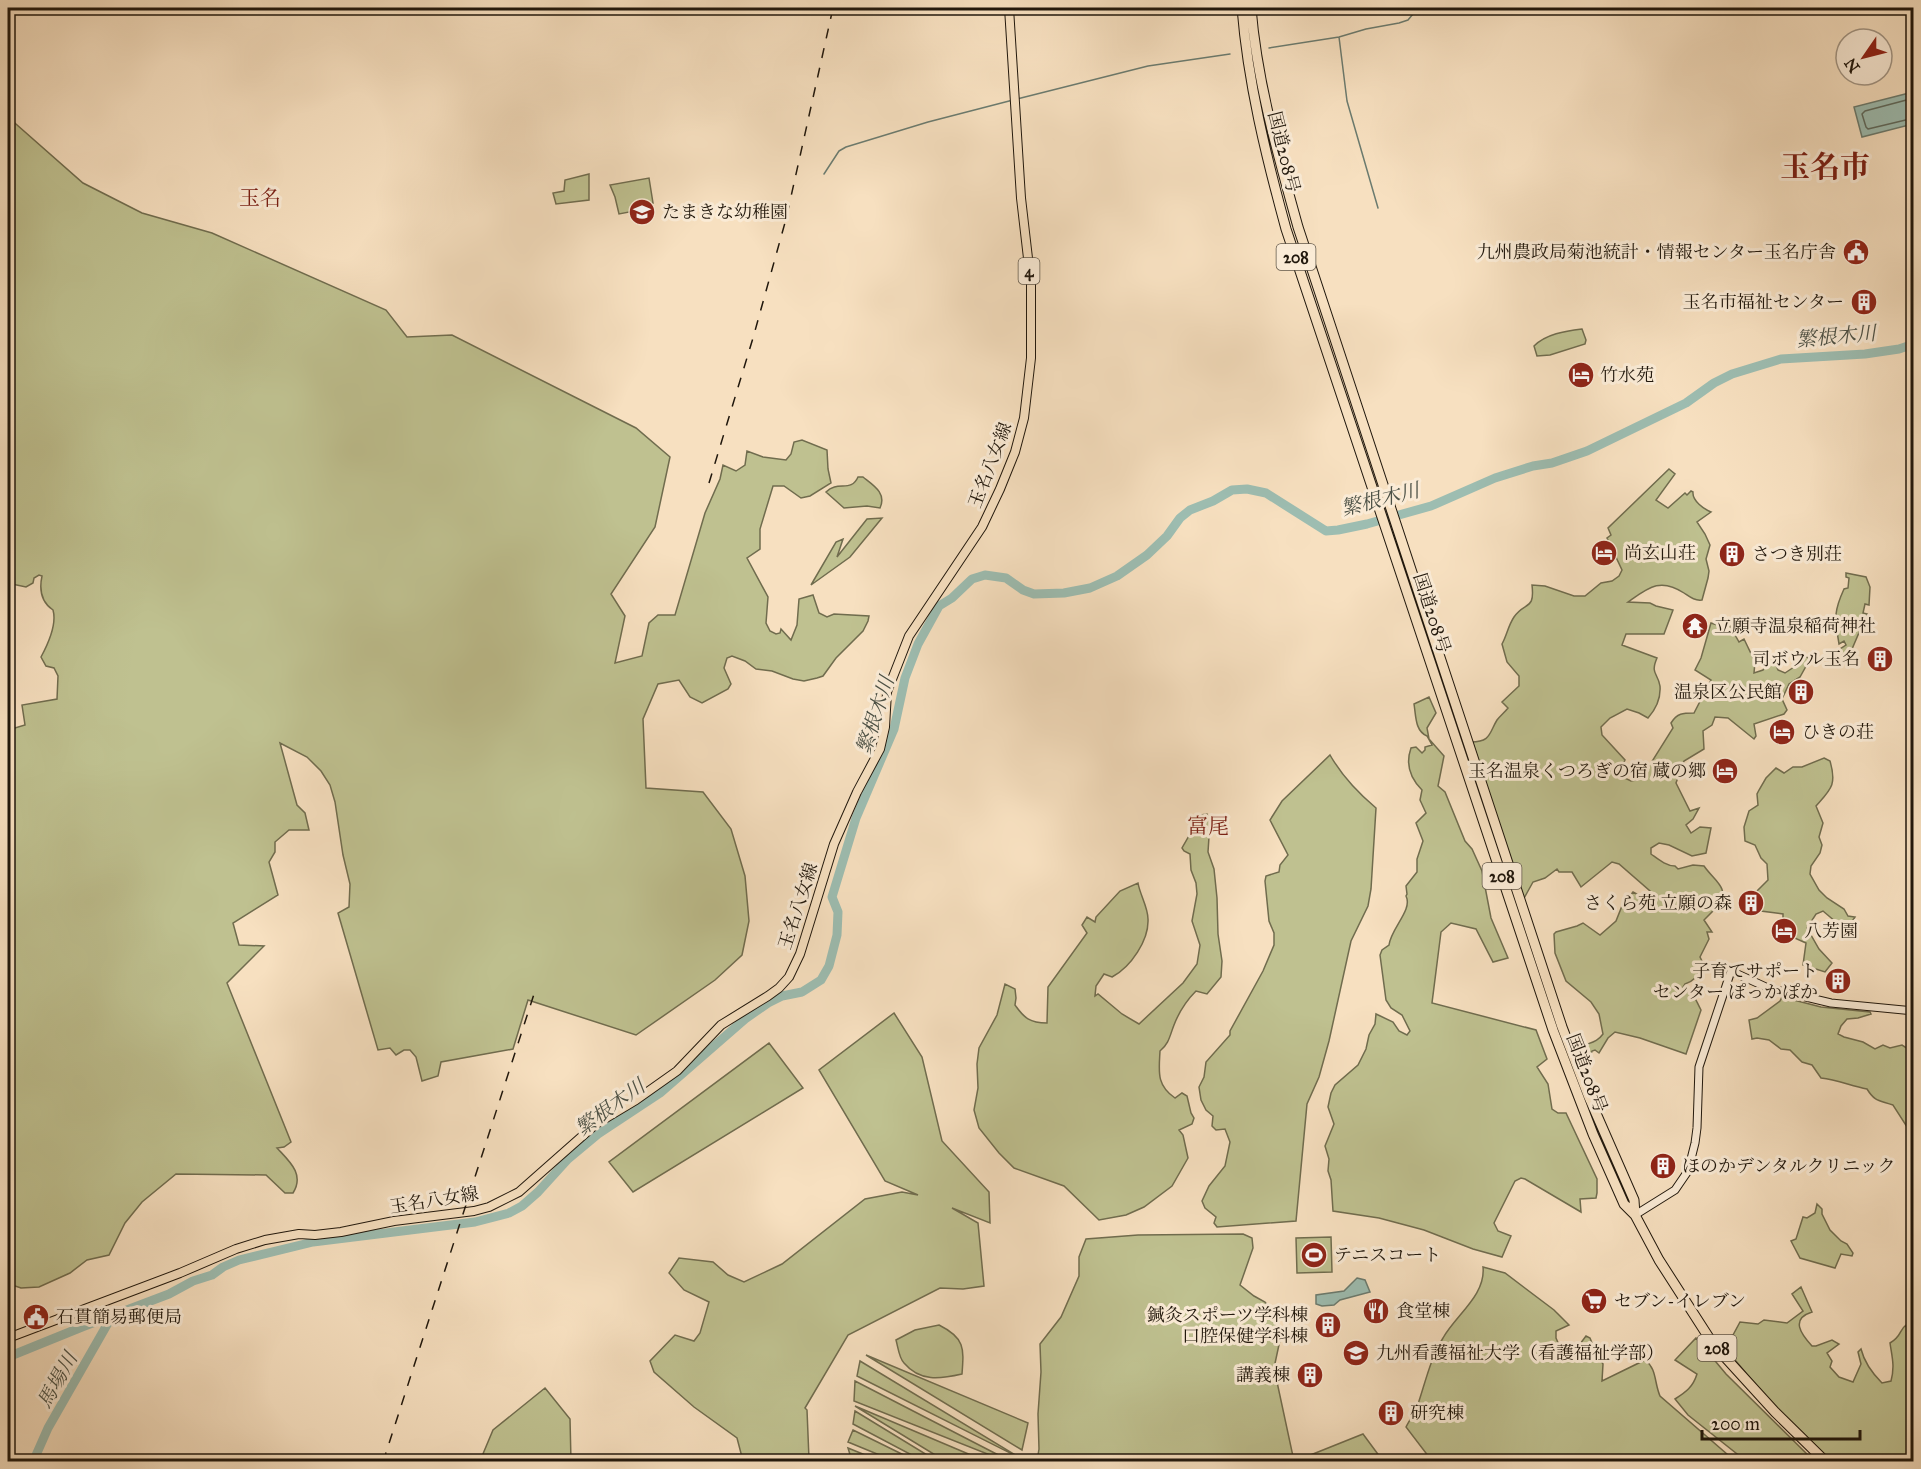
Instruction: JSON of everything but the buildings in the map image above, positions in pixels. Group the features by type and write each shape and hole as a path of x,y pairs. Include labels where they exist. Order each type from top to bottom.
{"highway":[{"name":"国道208号","path":"1242,8 1247,57 1257,114 1286,229 1376,499 1391,527 1562,1027 1588,1095 1634,1200 1635,1215 1659,1260 1713,1344 1775,1412 1826,1461"},
{"name":"国道208号","path":"1251,8 1267,112 1298,227 1387,497 1391,527"}],"main road":[{"name":"玉名八女線","path":"8,1338 180,1273 236,1249 265,1240 299,1234 341,1232 394,1221 489,1207 519,1192 596,1124 636,1100 677,1071 721,1025 768,996 789,977 800,954 834,844 857,792 880,749 885,727 887,692 909,636 982,527 1015,452 1024,418 1031,358 1031,284 1021,198 1009,8"},
{"path":"1635,1215 1675,1190 1688,1171 1696,1135 1699,1067 1731,971 1768,988 1831,1003 1914,1011"}],"green space":[{"path":"8,117 83,183 142,213 212,233 386,310 407,337 452,335 636,428 670,457 655,527 611,594 625,616 615,663 642,656 649,623 658,615 675,615 705,513 720,479 723,465 736,471 745,465 747,451 763,457 786,460 791,454 794,442 802,440 827,450 831,483 810,496 801,498 784,486 773,486 760,529 760,549 747,558 768,597 766,623 770,631 776,634 780,633 781,629 791,640 797,625 799,599 813,595 819,613 827,617 834,614 869,616 863,631 836,658 823,676 817,678 804,681 793,679 772,671 756,669 732,656 727,658 724,668 731,684 728,689 702,703 690,697 679,680 658,684 643,719 646,788 703,792 731,829 745,876 749,921 742,955 715,980 636,1035 528,1000 513,1049 441,1062 438,1076 422,1081 416,1057 410,1050 404,1050 396,1055 390,1048 378,1050 338,913 349,907 350,884 330,785 321,771 307,757 280,743 297,805 305,813 309,830 289,830 275,842 275,852 269,862 278,895 233,923 239,945 264,946 227,983 291,1142 284,1147 277,1148 294,1168 297,1180 293,1193 285,1193 266,1175 176,1174 142,1202 125,1223 109,1255 87,1260 70,1273 39,1287 21,1288 12,1285 12,1275 8,1273 8,730 25,725 22,705 57,699 58,676 54,668 46,666 41,657 54,621 53,610 42,595 42,576 34,578 33,583 26,587 8,585"},
{"path":"589,174 589,200 556,204 553,193 564,191 565,180"},
{"path":"649,178 653,203 640,204 640,210 619,214 610,185"},
{"path":"1582,329 1585,344 1550,355 1537,356 1534,346 1544,339 1563,332"},
{"path":"1669,469 1675,474 1656,500 1668,508 1685,493 1687,495 1691,491 1699,504 1711,512 1697,522 1710,545 1706,559 1708,578 1702,600 1697,600 1676,588 1661,585 1648,589 1628,602 1650,603 1673,610 1664,634 1626,634 1622,645 1657,658 1654,670 1660,686 1660,695 1648,718 1627,709 1610,718 1601,727 1602,735 1625,760 1618,775 1631,781 1641,779 1673,728 1671,723 1673,720 1681,714 1694,713 1711,680 1695,670 1701,658 1711,623 1723,627 1730,626 1739,642 1744,639 1755,662 1754,673 1763,670 1772,656 1778,670 1785,673 1805,656 1810,659 1800,677 1789,684 1782,699 1787,710 1784,714 1754,724 1756,736 1754,739 1728,718 1715,717 1712,725 1703,731 1704,749 1684,761 1676,783 1690,811 1699,808 1693,819 1686,825 1691,833 1700,827 1711,828 1706,853 1692,856 1669,845 1659,843 1651,848 1651,854 1678,869 1693,865 1704,866 1720,885 1723,894 1721,908 1713,911 1704,920 1712,932 1707,932 1709,939 1700,957 1704,965 1696,977 1685,984 1682,989 1696,999 1701,1010 1686,1054 1615,1032 1608,1038 1599,1053 1592,1051 1586,1063 1577,1032 1585,1045 1599,1038 1603,1034 1599,1014 1591,1002 1566,981 1555,953 1554,934 1583,923 1600,935 1616,921 1622,906 1633,892 1646,899 1650,891 1619,864 1612,862 1581,887 1572,872 1559,872 1557,869 1545,878 1533,882 1523,900 1471,742 1478,742 1488,736 1497,720 1508,708 1502,702 1519,686 1519,676 1507,662 1502,644 1514,617 1531,602 1532,585 1545,586 1574,596 1585,596 1601,583 1612,581 1619,576 1622,570 1607,538 1611,535 1608,528"},
{"path":"858,477 863,477 878,490 882,498 880,508 867,506 844,508 826,492 835,487 848,486"},
{"path":"882,518 850,557 811,585 836,542 843,539 837,557 867,519"},
{"path":"1846,573 1866,577 1870,587 1869,605 1865,604 1863,613 1867,614 1849,656 1846,658 1840,652 1840,649 1846,645 1844,641 1839,644 1836,616 1844,589 1848,588 1849,578 1846,577"},
{"path":"1429,697 1436,713 1427,728 1429,739 1444,756 1438,786 1445,792 1465,841 1472,849 1482,871 1491,918 1508,958 1493,962 1476,929 1451,923 1441,932 1432,1003 1536,1030 1547,1059 1537,1067 1548,1084 1552,1109 1558,1113 1566,1113 1597,1179 1596,1198 1580,1199 1581,1212 1525,1179 1515,1181 1494,1223 1498,1231 1511,1236 1502,1257 1473,1249 1424,1230 1379,1218 1333,1211 1331,1180 1328,1171 1329,1159 1325,1146 1334,1124 1328,1107 1331,1093 1335,1085 1358,1065 1375,1024 1376,1014 1393,1022 1399,1031 1407,1035 1410,1031 1402,1015 1391,1008 1386,1000 1380,955 1382,950 1389,945 1393,932 1407,907 1406,886 1417,872 1417,859 1423,841 1416,823 1426,813 1420,800 1422,790 1414,781 1408,760 1411,748 1416,747 1422,753 1425,747 1432,745 1418,727 1414,704"},
{"path":"1330,755 1350,783 1376,808 1371,889 1368,906 1351,941 1329,1041 1319,1077 1307,1104 1296,1221 1217,1227 1214,1223 1216,1217 1205,1208 1202,1201 1209,1186 1225,1166 1230,1142 1225,1129 1216,1130 1212,1126 1213,1116 1206,1110 1201,1100 1199,1087 1204,1077 1206,1062 1230,1035 1274,945 1265,881 1266,876 1279,872 1280,865 1288,855 1270,820 1282,801"},
{"path":"1824,758 1830,761 1833,781 1829,791 1816,806 1823,823 1819,837 1822,845 1820,853 1811,866 1810,874 1819,890 1827,898 1844,909 1848,916 1855,917 1851,923 1842,927 1823,911 1816,914 1807,928 1819,949 1832,963 1825,972 1803,965 1806,943 1790,936 1788,932 1790,931 1783,921 1783,914 1761,911 1757,891 1768,880 1767,864 1761,858 1755,845 1745,841 1744,827 1749,811 1758,805 1759,790 1776,768 1784,773 1793,767 1802,767"},
{"path":"1207,814 1210,822 1208,852 1214,869 1217,898 1218,934 1222,961 1221,977 1207,994 1196,991 1186,1003 1167,1042 1160,1051 1159,1071 1164,1088 1175,1098 1182,1093 1187,1096 1194,1118 1192,1124 1179,1130 1183,1135 1188,1158 1172,1186 1144,1207 1126,1215 1099,1220 1064,1186 1014,1168 979,1128 974,1110 978,1088 979,1048 997,1015 1005,984 1015,989 1015,1005 1025,1016 1032,1021 1047,1023 1048,987 1087,933 1082,925 1087,917 1095,922 1096,917 1120,891 1138,883 1148,914 1148,927 1142,944 1126,967 1112,977 1104,974 1096,986 1095,996 1098,994 1122,1014 1139,1024 1183,983 1197,964 1200,945 1192,921 1197,894 1196,883 1191,870 1190,854 1182,848 1201,815"},
{"path":"1782,997 1821,1007 1870,1012 1871,1014 1858,1018 1847,1019 1838,1034 1863,1042 1875,1049 1883,1045 1890,1048 1902,1045 1913,1052 1913,1133 1893,1105 1875,1098 1867,1089 1821,1078 1812,1065 1802,1062 1790,1050 1781,1049 1769,1040 1752,1039 1749,1020 1757,1018"},
{"path":"894,1013 922,1057 942,1141 989,1192 990,1223 952,1208 978,1223 984,1286 963,1289 940,1288 848,1335 805,1408 807,1410 809,1459 806,1462 743,1461 737,1438 694,1407 654,1372 650,1361 675,1335 694,1341 700,1333 709,1302 684,1290 669,1273 679,1258 713,1262 728,1275 744,1282 782,1264 865,1199 902,1192 918,1195 885,1181 819,1070"},
{"path":"769,1043 803,1088 633,1192 609,1162"},
{"path":"1817,1204 1822,1209 1830,1230 1847,1244 1853,1253 1852,1256 1841,1254 1835,1268 1800,1258 1791,1241 1796,1239 1803,1217 1807,1218 1815,1213"},
{"path":"1243,1234 1252,1238 1253,1248 1240,1285 1265,1302 1273,1312 1280,1340 1274,1368 1294,1461 1037,1461 1040,1344 1061,1317 1079,1276 1079,1257 1086,1239 1138,1235"},
{"name":"テニスコート","path":"1331,1237 1332,1272 1297,1273 1296,1238"},
{"path":"1483,1267 1505,1273 1554,1310 1569,1325 1556,1331 1559,1345 1580,1344 1586,1336 1590,1338 1594,1348 1602,1347 1597,1354 1603,1364 1602,1381 1645,1360 1653,1372 1660,1396 1735,1461 1432,1461 1406,1427 1417,1407 1438,1346 1475,1296 1483,1277"},
{"path":"1801,1287 1812,1312 1801,1319 1799,1323 1801,1332 1812,1346 1832,1340 1839,1344 1827,1353 1832,1361 1830,1367 1839,1377 1853,1382 1861,1364 1858,1352 1861,1349 1867,1363 1882,1383 1891,1381 1893,1366 1890,1343 1897,1338 1906,1325 1913,1350 1913,1461 1831,1461 1766,1397 1720,1342 1733,1335 1740,1322 1758,1324 1764,1320 1787,1323 1803,1311 1792,1294"},
{"path":"939,1325 954,1334 961,1345 962,1374 931,1378 910,1369 901,1358 896,1340 915,1330"},
{"path":"1696,1338 1726,1374 1814,1461 1746,1461 1688,1415 1675,1399 1689,1389 1697,1374 1675,1360"},
{"path":"866,1355 1028,1423 1022,1450"},
{"path":"860,1361 1022,1459 857,1376"},
{"path":"855,1381 1010,1461 854,1401"},
{"path":"545,1388 570,1419 571,1461 480,1461 493,1430"},
{"path":"855,1406 985,1461 945,1461"},
{"path":"855,1411 937,1461 923,1461 853,1424"},
{"path":"853,1430 916,1461 894,1461 848,1442"},
{"path":"1363,1434 1383,1461 1304,1461 1303,1458"},
{"path":"848,1448 880,1461 852,1461"}],"water":[{"path":"1913,92 1913,124 1862,137 1854,107"},
{"path":"1357,1278 1365,1280 1370,1292 1340,1300 1334,1305 1316,1304 1316,1295 1344,1291"}],"waterway":[{"path":"1269,48 1339,37 1399,23 1408,20 1418,8"},
{"path":"1339,37 1347,101 1378,208"},
{"path":"1017,99 1148,66 1230,54"},
{"path":"824,174 839,151 846,147 928,122 1013,100"},
{"name":"繁根木川","path":"8,1357 169,1294 239,1260 313,1242 475,1222 509,1213 522,1206 538,1192 568,1159 598,1134 660,1093 745,1019 768,1003 782,996 802,992 821,980 829,966 837,935 838,912 832,897 856,818 894,729 905,678 918,644 939,606 952,598 972,579 985,575 1006,578 1023,590 1034,594 1064,593 1090,588 1117,576 1147,555 1190,510 1232,490 1247,489 1266,493 1326,531 1367,524 1431,506 1495,478 1587,451 1686,403 1714,383 1732,374 1781,359 1865,354 1899,349 1914,344"},
{"name":"馬場川","path":"33,1462 48,1428 112,1316"}],"railway":[{"path":"709,483 786,219 833,8"},
{"path":"383,1462 534,994"}],"place":[{"name":"たまきな幼稚園","path":"642,212"},
{"name":"九州農政局菊池統計・情報センター玉名庁舎","path":"1856,252"},
{"name":"玉名市福祉センター","path":"1864,302"},
{"name":"竹水苑","path":"1581,375"},
{"name":"尚玄山荘","path":"1604,553"},
{"name":"さつき別荘","path":"1732,554"},
{"name":"立願寺温泉稲荷神社","path":"1695,626"},
{"name":"司ボウル玉名","path":"1880,659"},
{"name":"温泉区公民館","path":"1801,692"},
{"name":"ひきの荘","path":"1782,732"},
{"name":"玉名温泉くつろぎの宿 蔵の郷","path":"1725,771"},
{"name":"さくら苑 立願の森","path":"1751,903"},
{"name":"八芳園","path":"1784,931"},
{"name":"子育てサポート センター ぽっかぽか","path":"1838,981"},
{"name":"ほのかデンタルクリニック","path":"1663,1166"},
{"name":"テニスコート","path":"1314,1255"},
{"name":"セブン-イレブン","path":"1594,1301"},
{"name":"食堂棟","path":"1376,1311"},
{"name":"石貫簡易郵便局","path":"36,1317"},
{"name":"鍼灸スポーツ学科棟 口腔保健学科棟","path":"1328,1325"},
{"name":"九州看護福祉大学（看護福祉学部）","path":"1356,1353"},
{"name":"講義棟","path":"1310,1375"},
{"name":"研究棟","path":"1391,1413"}],"district":[{"name":"玉名市","path":"1825,167"},
{"name":"玉名","path":"260,198"},
{"name":"富尾","path":"1208,826"}]}
